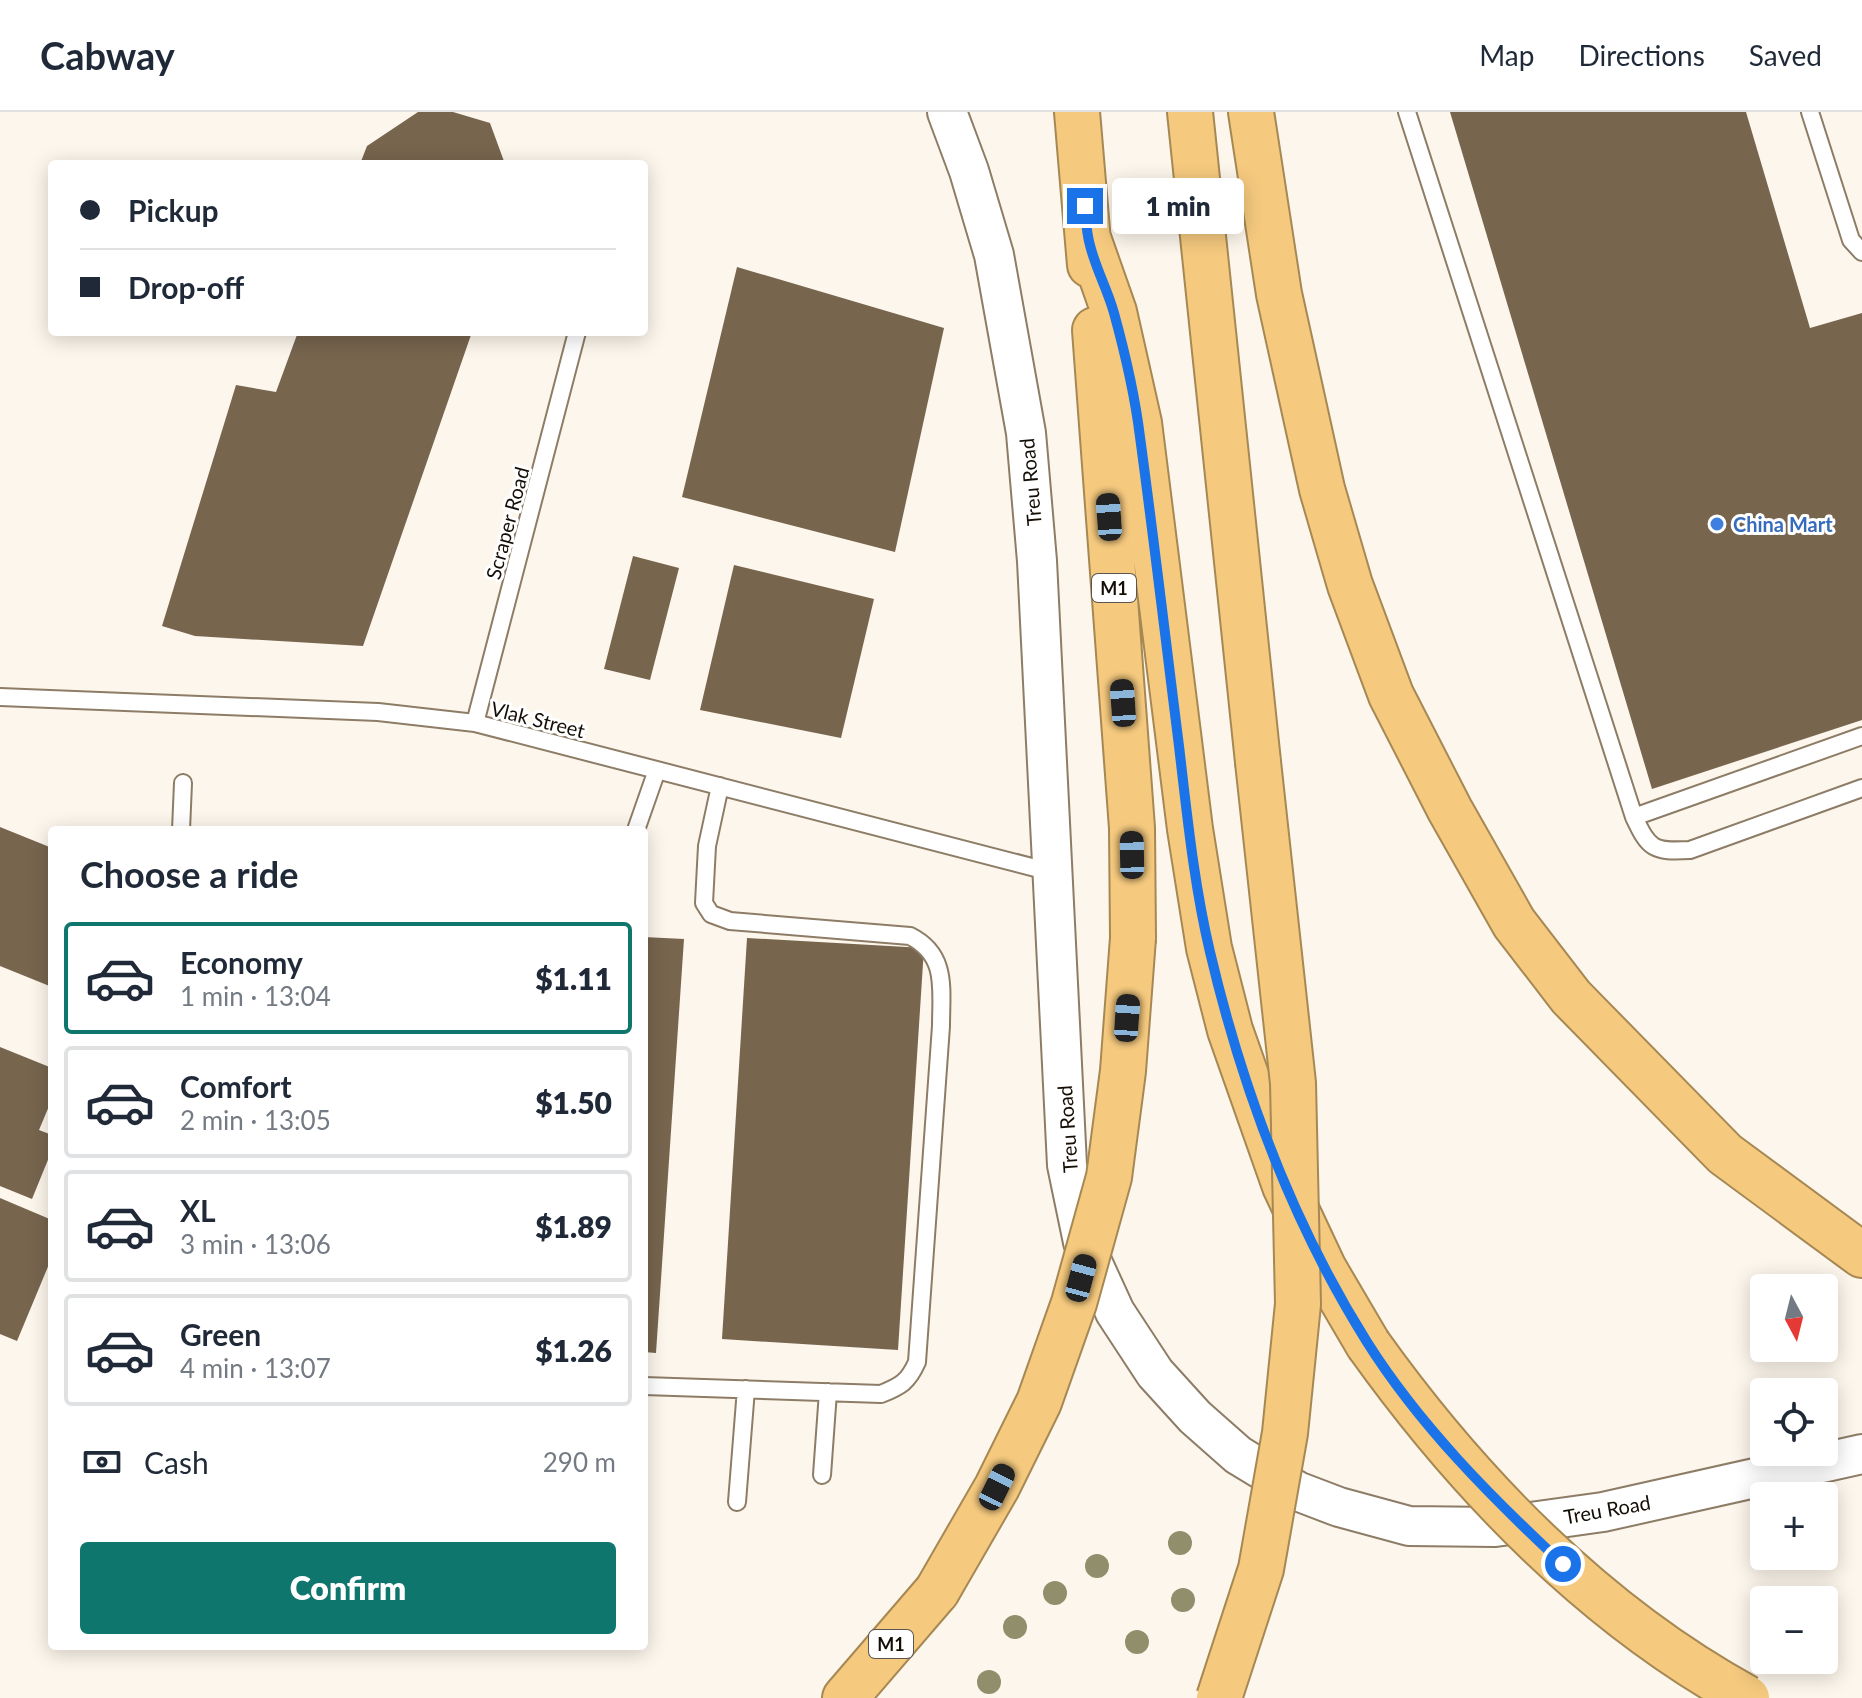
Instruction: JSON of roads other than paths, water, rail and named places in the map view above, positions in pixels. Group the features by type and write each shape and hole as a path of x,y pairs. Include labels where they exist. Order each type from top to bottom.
{"highway":[{"name":"M1","path":"845,1698 937,1591 997,1487 1039,1402 1074,1303 1109,1177 1123,1071 1133,938 1132,828 1077,112"},
{"path":"1190,112 1293,1083 1298,1304 1285,1433 1261,1569 1219,1698"},
{"path":"1251,112 1279,294 1322,489 1350,585 1391,695 1450,810 1514,923 1571,997 1725,1154 1855,1251"},
{"path":"1088,238 1114,312 1139,423 1190,829 1212,961 1230,1030 1285,1186 1324,1269 1368,1344 1399,1388 1461,1462 1508,1513 1582,1581 1657,1641 1747,1698"}],"street":[{"name":"Treu Road","path":"947,112 969,171 994,255 1026,433 1037,561 1067,1165 1083,1242 1115,1312 1155,1373 1195,1417 1238,1455 1297,1491 1339,1507 1409,1526 1495,1527 1603,1512 1862,1454"}],"lane":[{"path":"1407,112 1634,817 1645,841 1666,852 1690,850 1862,788"},
{"path":"1810,112 1851,240 1862,252"},
{"name":"Scraper Road","path":"475,723 576,336"},
{"name":"Vlak Street","path":"0,697 378,712 475,723 1053,872"},
{"path":"1634,817 1862,736"},
{"path":"637,826 657,770"},
{"path":"181,826 183,783"},
{"path":"648,1386 881,1394 902,1386 910,1378 917,1362 941,1026 941,972 925,943 910,936 730,921 711,914 704,903 707,846 720,786"},
{"path":"737,1502 746,1389"},
{"path":"822,1475 828,1392"}],"place":[{"name":"China Mart","path":"1717,524"}]}
